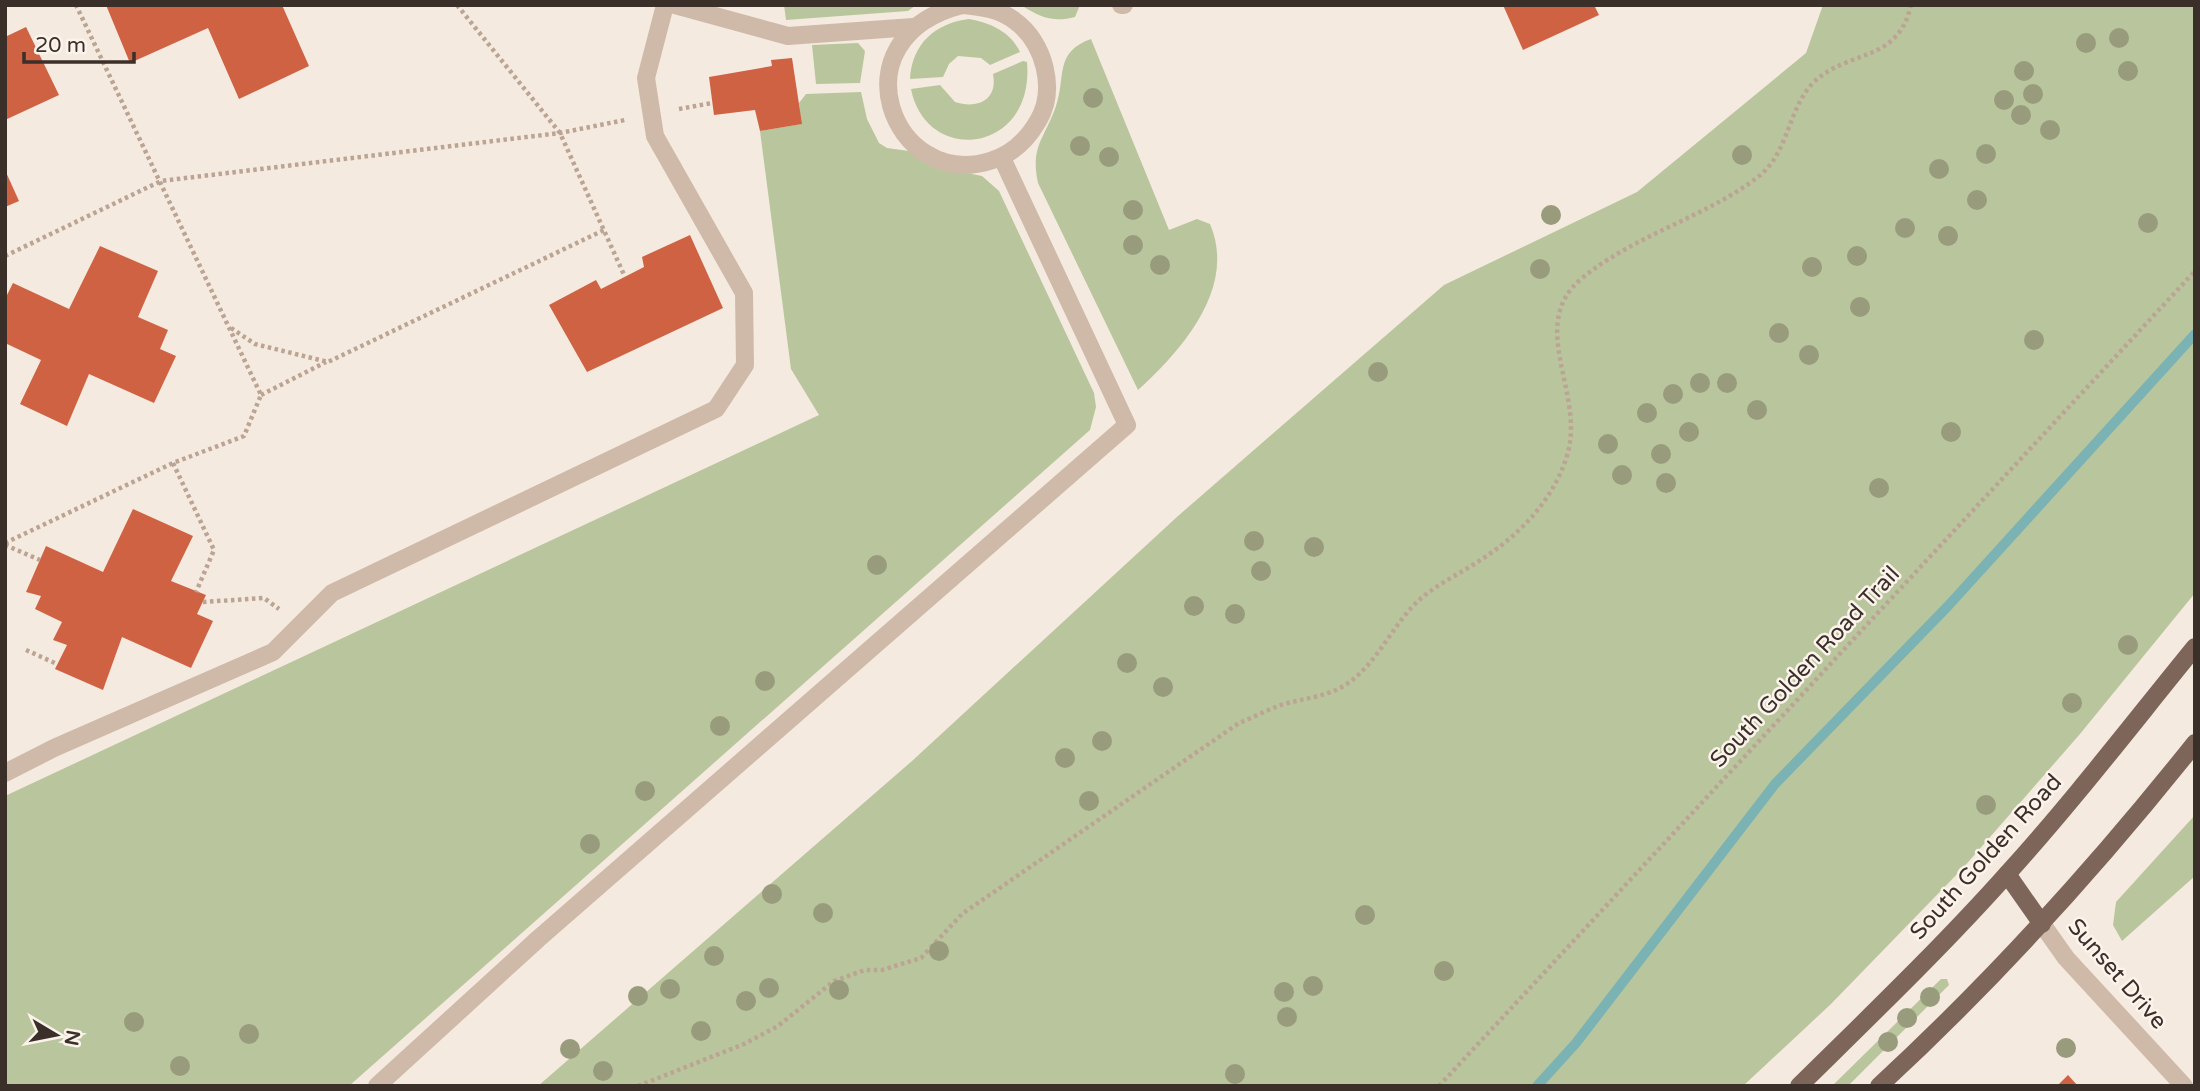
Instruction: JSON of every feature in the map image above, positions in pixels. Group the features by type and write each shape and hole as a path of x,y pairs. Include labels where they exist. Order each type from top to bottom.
{"main road":[{"name":"South Golden Road","path":"1799,1086 2007,874 2091,777 2195,646"},
{"path":"1879,1086 1947,1023 2042,924 2117,841 2195,743"},
{"path":"2007,874 2042,924"}],"street":[{"path":"5,773 54,748 273,652 332,593 716,409 745,365 744,293 655,136 646,78 665,5"},
{"path":"675,5 788,36 913,27"},
{"path":"963,5 990,8 1015,20 1034,40 1045,65 1047,93 1040,119 1024,141 1002,158 978,165 953,164 930,156 909,140 895,120 888,96 889,70 898,47 913,27 936,12 963,5"},
{"path":"377,1086 538,939 1127,425 1002,158"},
{"name":"Sunset Drive","path":"2042,924 2066,958 2184,1086"}],"path":[{"path":"76,5 261,394"},
{"path":"457,5 560,133 625,277"},
{"path":"638,1086 744,1044 778,1026 834,981 865,970 882,970 921,958 962,914 1239,723 1279,706 1340,688 1359,675 1416,604 1515,534 1553,489 1567,455 1573,429 1570,397 1556,335 1559,312 1567,295 1581,279 1642,240 1720,201 1759,176 1781,150 1803,95 1817,80 1839,66 1891,43 1905,26 1911,5"},
{"path":"5,257 161,181 560,133 712,103"},
{"path":"5,544 173,463 244,436 261,394 604,230"},
{"name":"South Golden Road Trail","path":"1440,1086 2195,271"},
{"path":"230,328 255,344 328,362"},
{"path":"173,463 214,550 196,592"},
{"path":"5,544 40,560"},
{"path":"203,602 264,598 300,626"},
{"path":"26,650 57,664"}],"green space":[{"path":"784,5 916,5 908,11 786,20"},
{"path":"1021,5 1080,5 1075,17 1053,19"},
{"path":"1823,5 2195,5 2195,593 2080,734 1963,868 1831,1004 1743,1086 538,1086 912,761 1178,516 1444,285 1637,192 1806,53"},
{"path":"969,19 999,29 1011,39 1020,52 990,65 981,58 958,56 949,64 943,77 910,79 915,55 928,37 946,25"},
{"path":"1091,39 1169,230 1197,219 1210,224 1217,248 1211,293 1201,315 1172,356 1138,390 1038,183 1036,170 1037,151 1056,106 1066,58 1079,44"},
{"path":"858,43 865,51 860,83 816,84 812,45"},
{"path":"1023,61 1027,62 1025,93 1014,116 998,131 978,139 956,139 937,130 921,114 911,89 940,85 955,102 978,103 989,97 994,83 993,74"},
{"path":"861,92 867,119 879,143 887,148 909,151 946,169 982,176 999,191 1094,393 1096,407 1090,430 349,1086 5,1086 5,796 819,415 791,369 760,131 801,124 799,103 806,94"},
{"path":"2195,815 2195,876 2122,941 2113,925 2116,902"},
{"path":"1941,979 1947,979 1949,985 1848,1086 1832,1086"}],"building":[{"path":"106,5 282,5 309,66 239,99 208,28 130,63"},
{"path":"1503,5 1594,5 1599,15 1523,50"},
{"path":"26,27 59,95 5,120 5,37"},
{"path":"792,58 802,124 760,131 755,110 714,115 709,77 772,66 771,60"},
{"path":"5,170 19,201 5,207"},
{"path":"690,235 723,308 587,372 549,305 596,280 601,289 644,267 642,257"},
{"path":"100,246 158,271 138,317 168,330 160,349 176,356 154,403 89,374 67,426 20,404 41,360 5,343 5,299 13,283 69,309"},
{"path":"133,509 193,536 171,581 206,595 197,614 213,621 191,668 122,637 103,690 55,669 67,645 53,640 62,622 35,609 41,596 26,592 46,546 103,572"},
{"path":"2068,1075 2078,1086 2057,1086"}],"waterway":[{"path":"1537,1086 1576,1043 1775,784 1948,606 2195,334"}]}
